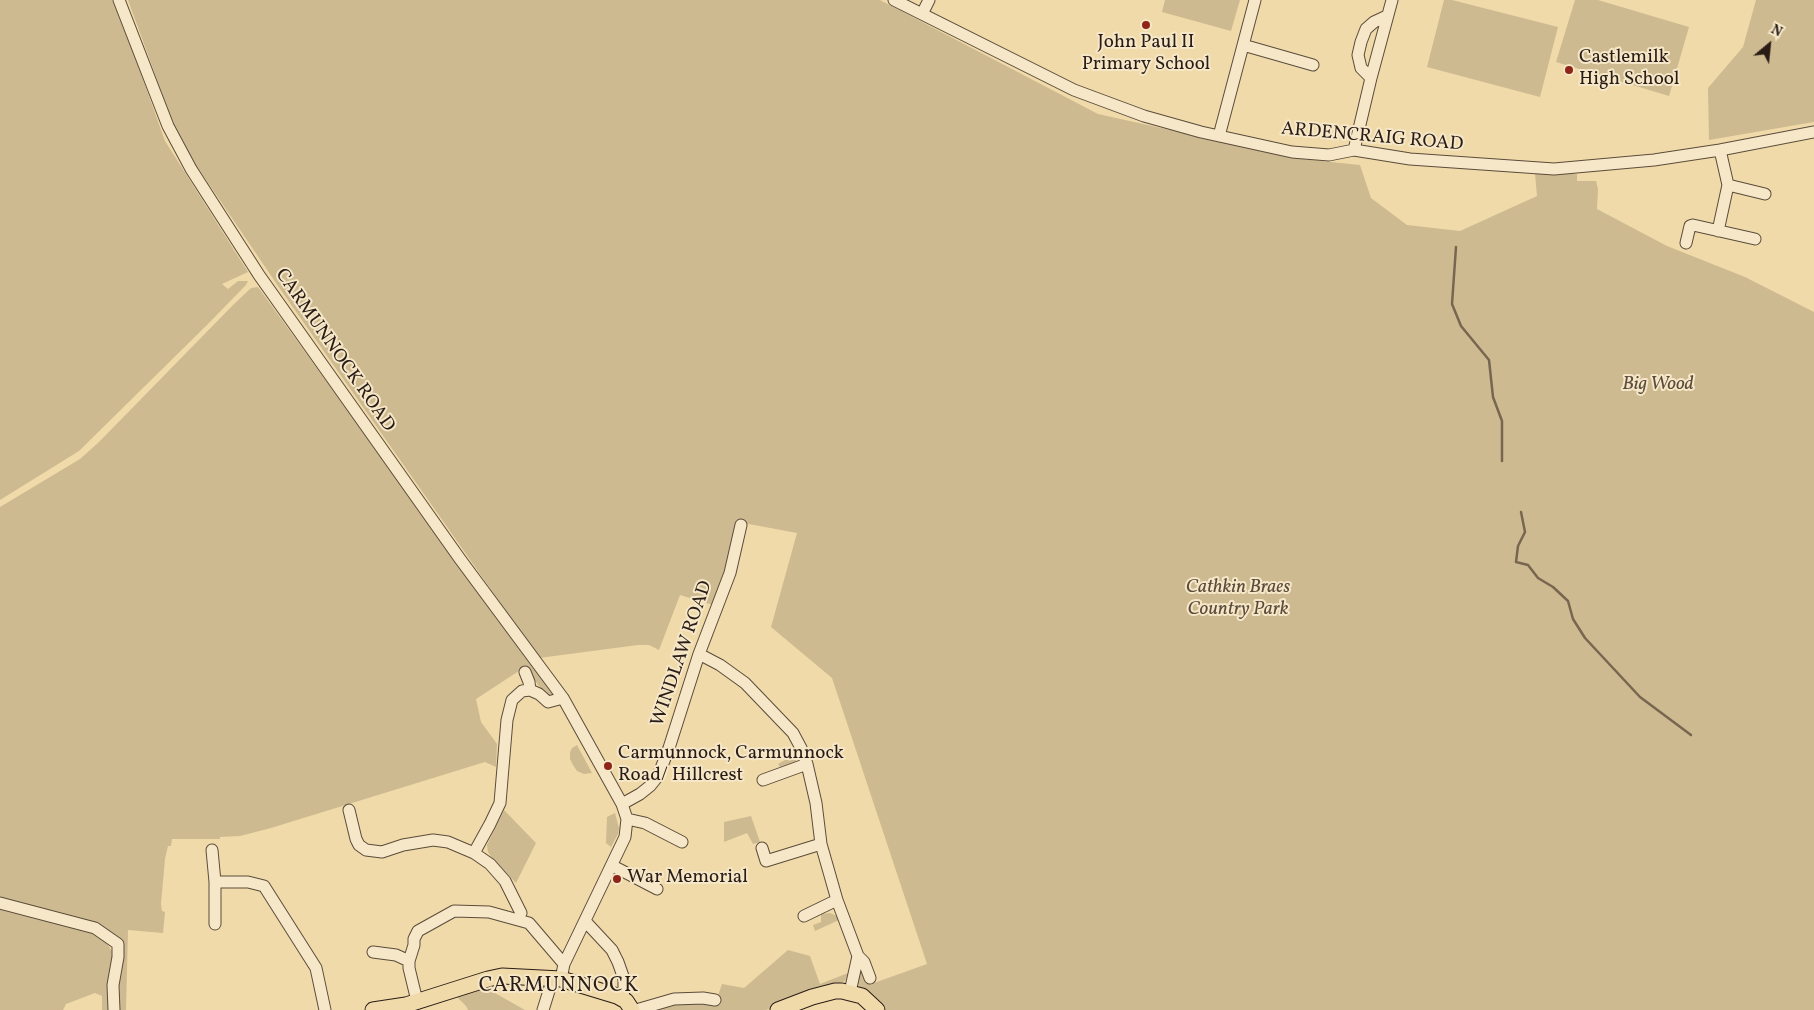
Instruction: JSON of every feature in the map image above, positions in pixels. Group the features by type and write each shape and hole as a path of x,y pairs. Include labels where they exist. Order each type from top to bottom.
{"main road":[{"path":"373,1010 410,1005 502,976 559,974 622,998 632,1010"},
{"path":"778,1010 835,991 850,992 862,996 877,1010"}],"street":[{"name":"CARMUNNOCK ROAD","path":"119,0 168,126 191,169 250,261 460,559 563,698 622,804 627,819"},
{"name":"ARDENCRAIG ROAD","path":"894,0 1074,90 1144,116 1219,136 1292,152 1329,154 1354,150 1410,159 1554,169 1654,160 1720,150 1814,132"},
{"path":"922,14 929,0"},
{"path":"1219,136 1255,0"},
{"path":"1354,150 1392,0"},
{"path":"1371,78 1361,68 1358,56 1361,42 1366,30 1374,22 1387,16"},
{"path":"1243,45 1314,65"},
{"path":"1718,231 1728,186 1720,150"},
{"path":"1728,186 1765,194"},
{"path":"1686,243 1690,226 1693,225 1755,239"},
{"name":"WINDLAW ROAD","path":"622,804 640,794 658,776 669,748 699,654 730,574 741,525"},
{"path":"699,654 720,665 752,689 794,733 807,764 816,803 821,844 837,900 858,956 864,962 870,978"},
{"path":"525,672 530,690"},
{"path":"474,853 500,803 509,709 512,700 522,691 530,690 539,694 548,702 563,698"},
{"path":"763,780 807,764"},
{"path":"348,816 359,845 366,850 382,852 403,845 433,840 448,842 474,853 490,864 505,881 510,898 521,914"},
{"path":"543,1010 625,837 627,819 645,823 682,842"},
{"path":"762,848 766,861 821,844"},
{"path":"212,850 216,882 215,924"},
{"path":"612,866 657,889"},
{"path":"216,882 248,882 264,886 316,968 325,1010"},
{"path":"804,916 837,900"},
{"path":"0,903 95,928 118,944 118,957 113,985 114,1010"},
{"path":"410,1005 409,961 414,938 418,931 454,911 489,912 529,923 559,974"},
{"path":"586,921 612,950 618,962 624,979 622,998"},
{"path":"374,952 396,955 409,961"},
{"path":"850,992 858,956"},
{"path":"636,1010 674,999 703,998 715,1000"}],"green space":[{"path":"0,0 112,0 121,18 165,141 248,272 222,284 228,289 238,281 248,281 209,323 79,451 0,500"},
{"name":"Cathkin Braes Country Park","path":"128,0 880,0 1098,114 1302,159 1360,165 1371,198 1407,225 1460,231 1537,196 1535,174 1577,174 1577,181 1596,181 1598,189 1597,209 1667,246 1745,277 1814,312 1814,1010 884,1010 860,989 858,984 860,965 871,984 927,964 832,678 771,627 797,533 738,522 729,564 713,605 680,595 659,650 649,645 638,645 539,658 278,286 196,165 175,129"},
{"path":"1165,0 1240,0 1231,31 1162,12"},
{"path":"1444,0 1452,0 1558,27 1540,97 1427,67"},
{"path":"1575,0 1598,0 1689,27 1669,96 1556,62"},
{"path":"1756,0 1814,0 1814,122 1709,140 1708,88 1743,47"},
{"path":"258,287 553,695 547,697 525,667 476,699 481,722 497,744 496,767 485,762 240,836 220,837 220,839 172,839 165,859 161,904 162,911 165,912 163,933 128,930 126,1010 120,1010 117,1004 118,940 0,900 0,507 80,459 233,305 251,288"},
{"path":"577,745 592,773 584,774 577,771 573,765 570,759 570,752"},
{"path":"797,753 796,761 791,765 780,767 778,764"},
{"path":"504,810 536,843 516,883 488,852 487,845"},
{"path":"615,813 619,828 611,847 606,843 607,817"},
{"path":"751,816 760,842 753,844 747,833 724,842 724,822"},
{"path":"0,906 98,933 115,956 112,1010 102,1010 102,996 95,993 66,1004 63,1010 0,1010"},
{"path":"830,913 837,916 839,920 815,931 813,925 821,922 821,914"},
{"path":"788,950 810,956 820,984 848,973 845,981 766,1010 646,1010 662,1004 717,998 722,984 744,988"},
{"path":"491,986 493,992 525,1010 468,1010 456,996"}],"waterway":[{"path":"1456,247 1452,304 1461,326 1489,360 1493,397 1502,421 1502,461"},
{"path":"1521,512 1525,532 1518,546 1516,562 1528,565 1538,578 1553,587 1568,601 1573,619 1585,638 1640,697 1691,735"}],"place":[{"name":"John Paul II Primary School","path":"1146,25"},
{"name":"Castlemilk High School","path":"1569,70"},
{"name":"Carmunnock, Carmunnock Road/ Hillcrest","path":"608,766"},
{"name":"War Memorial","path":"617,879"}],"district":[{"name":"CARMUNNOCK","path":"559,987"}],"park label":[{"name":"Big Wood","path":"1658,386"}]}
